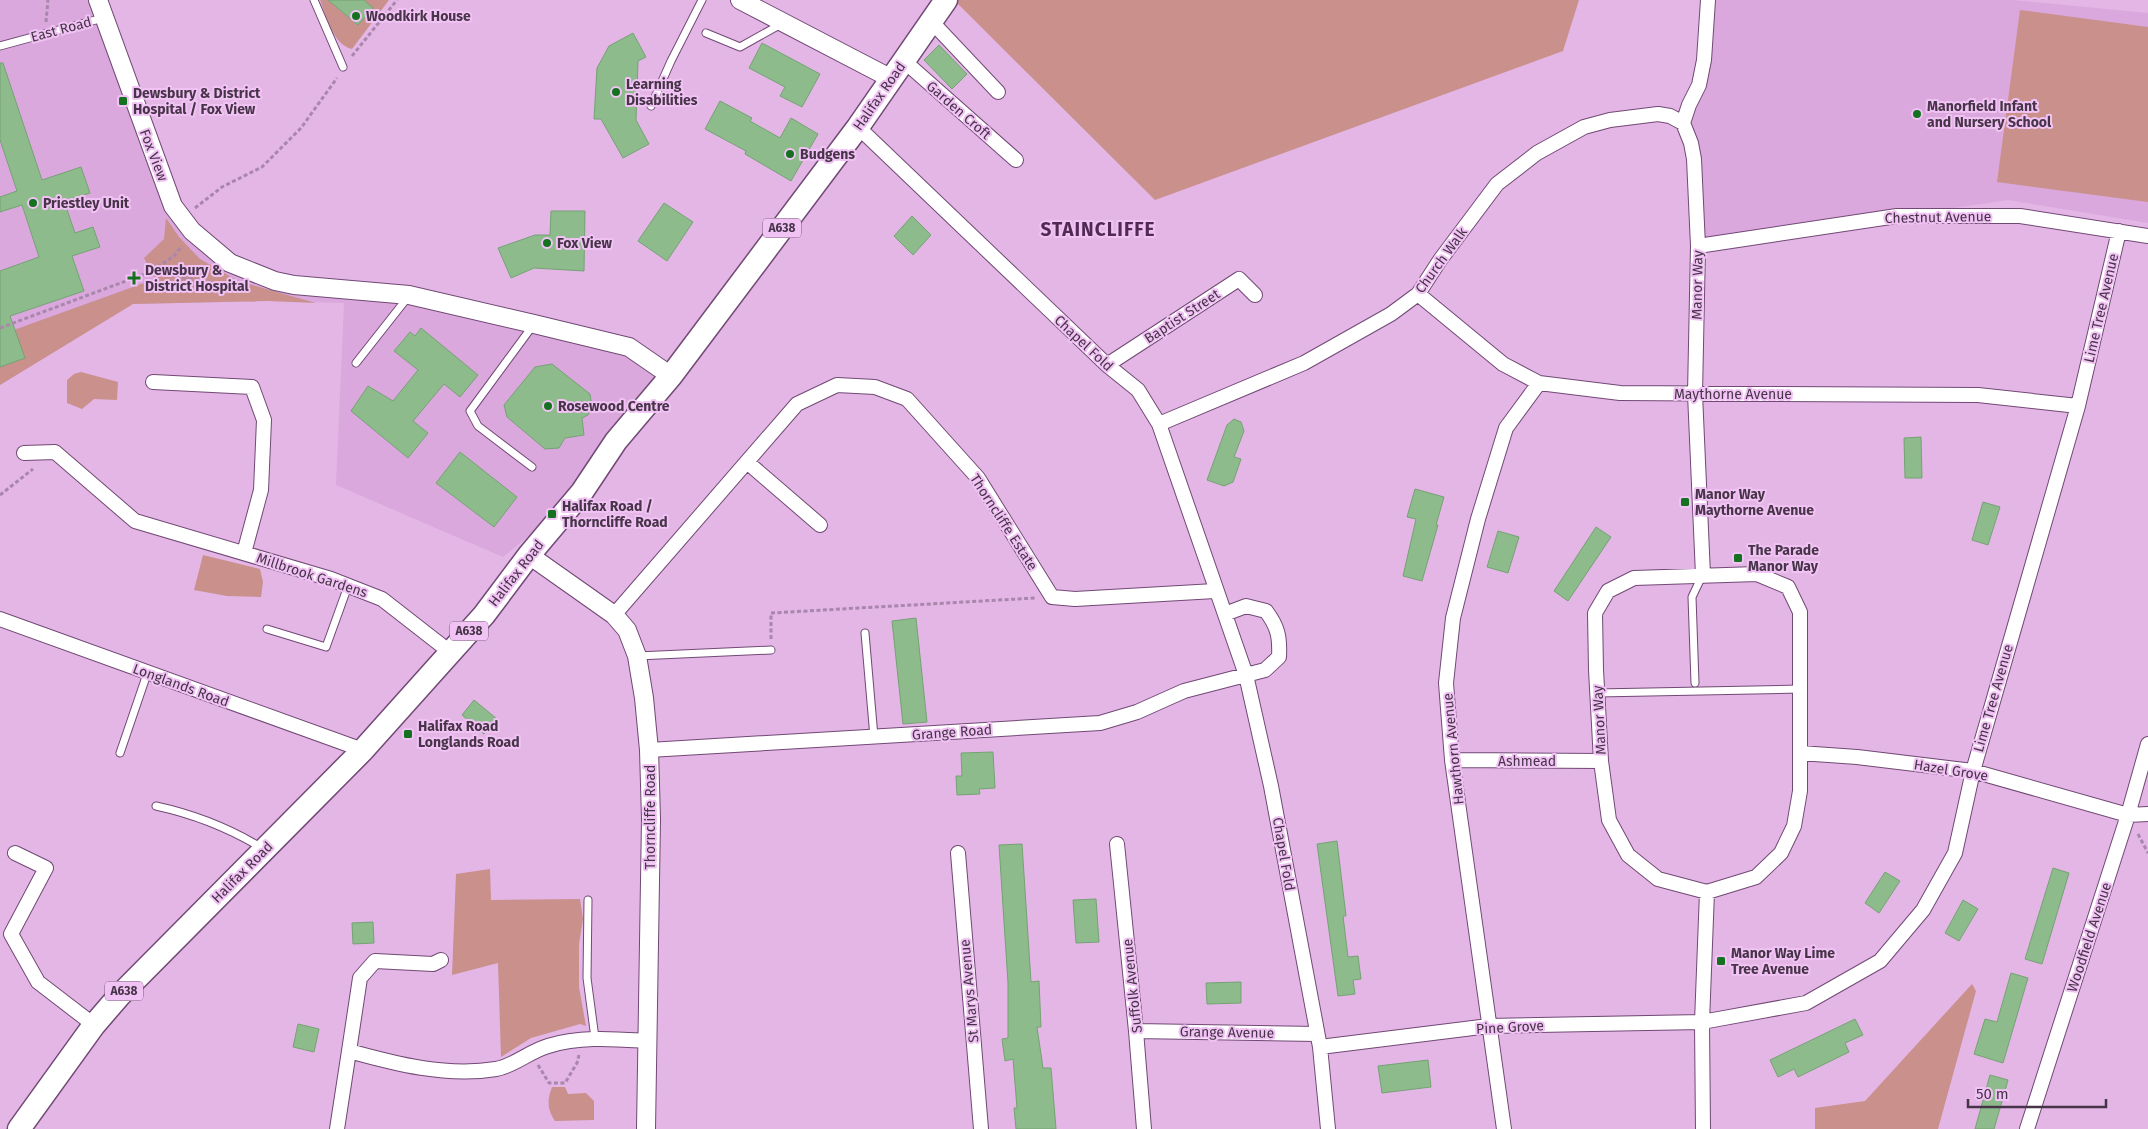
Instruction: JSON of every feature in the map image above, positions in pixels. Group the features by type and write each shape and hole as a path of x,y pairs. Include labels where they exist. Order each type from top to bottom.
{"main road":[{"name":"Halifax Road","path":"19,1129 94,1026 119,996 363,750 484,615 582,492 616,441 671,376 858,127 890,78 946,0"}],"street":[{"name":"East Road","path":"98,0 103,18"},
{"path":"740,0 890,78"},
{"path":"1683,123 1699,85 1704,60 1708,0"},
{"name":"Fox View","path":"103,18 173,206 192,231 230,264 275,281 294,285 409,295 629,346 671,376"},
{"path":"932,22 998,92"},
{"name":"Garden Croft","path":"903,60 1016,160"},
{"name":"Church Walk","path":"1159,424 1304,363 1392,314 1418,294 1440,260 1497,184 1537,154 1584,126 1610,120 1658,114 1670,116 1683,123"},
{"name":"Manor Way","path":"1683,123 1694,160 1698,246 1695,394 1703,575"},
{"name":"Chapel Fold","path":"858,127 1106,365 1138,390 1159,424 1215,591 1246,675 1271,786 1318,1040 1328,1129"},
{"name":"Chestnut Avenue","path":"1698,246 1897,216 2020,216 2148,236"},
{"name":"Lime Tree Avenue","path":"1702,1022 1806,1003 1880,961 1923,910 1955,853 1972,771 2078,406 2119,231"},
{"name":"Baptist Street","path":"1106,365 1239,279 1255,295"},
{"name":"Maythorne Avenue","path":"1418,294 1503,364 1539,383 1620,393 1978,395 2078,406"},
{"name":"Millbrook Gardens","path":"153,382 252,387 264,420 261,490 244,553"},
{"name":"Hawthorn Avenue","path":"1504,1129 1452,760 1446,684 1453,618 1478,519 1506,428 1539,383"},
{"name":"Thorncliffe Estate","path":"614,615 798,404 837,385 875,387 906,399 978,478 1052,597"},
{"path":"24,453 55,452"},
{"name":"Millbrook Gardens","path":"55,452 136,521 244,553 348,586 382,599 450,652"},
{"path":"747,462 820,525"},
{"name":"Thorncliffe Road","path":"530,555 614,615 627,630 637,656 644,698 649,750 651,819 646,1129"},
{"name":"Manor Way","path":"1757,574 1788,587 1800,612 1801,689 1800,792 1794,826 1782,853 1756,877 1707,892 1658,879 1628,855 1609,820 1601,761 1595,613 1608,591 1634,578 1703,575 1757,574"},
{"path":"1052,597 1075,599 1215,591"},
{"path":"1225,614 1246,606 1266,610 1274,622 1280,641 1279,657 1265,670 1246,675"},
{"name":"Longlands Road","path":"0,619 363,750"},
{"name":"Grange Road","path":"649,750 1100,722 1136,712 1184,691 1246,675"},
{"name":"Woodfield Avenue","path":"2027,1129 2128,816 2148,744"},
{"name":"Hazel Grove","path":"1800,753 1857,757 1972,771 2128,816"},
{"name":"Ashmead","path":"1452,760 1601,761"},
{"path":"2128,816 2148,814"},
{"name":"Suffolk Avenue","path":"1117,844 1144,1129"},
{"path":"15,852 46,868 11,934 38,982 94,1026"},
{"name":"St Marys Avenue","path":"958,853 981,1129"},
{"path":"1703,1129 1702,1022 1707,892"},
{"path":"337,1129 360,978 376,961 433,964 441,960"},
{"name":"Pine Grove","path":"1318,1040 1489,1026 1702,1022"},
{"name":"Grange Avenue","path":"1136,1031 1318,1040"},
{"path":"348,1052 396,1064 465,1072 498,1069 547,1046 589,1039 647,1041"}],"lane":[{"path":"314,0 343,67"},
{"path":"652,106 671,61 702,0"},
{"name":"East Road","path":"0,46 103,18"},
{"path":"706,33 740,47 783,23"},
{"path":"356,363 409,295"},
{"path":"532,468 478,426 470,411 534,324"},
{"path":"1695,684 1692,597 1703,575"},
{"path":"267,629 326,646 348,586"},
{"path":"865,632 874,736"},
{"path":"637,656 772,650"},
{"path":"120,753 148,674"},
{"path":"1597,693 1801,689"},
{"path":"156,806 180,811 239,834 264,849"},
{"path":"588,900 587,978 589,1039"}],"path":[{"path":"45,33 48,0"},
{"path":"0,328 150,272 174,256 192,231 195,207 222,187 262,167 301,128 333,86 343,67 397,0"},
{"path":"150,272 247,288"},
{"path":"0,495 55,452"},
{"path":"772,650 771,613 1052,597"},
{"path":"532,1053 549,1083 565,1083 589,1039"}],"shaded area":[{"name":"Dewsbury & District Hospital","path":"0,0 98,0 192,231 275,281 392,293 629,347 671,376 582,492 503,557 336,485 344,303 268,301 133,304 0,385"},
{"path":"320,0 328,0 358,25 372,8 364,0 389,0 352,49 345,46 335,36"},
{"path":"954,0 1579,0 1563,51 1155,200"},
{"name":"Manorfield Infant and Nursery School","path":"1708,0 2013,0 2148,13 2148,223 2008,200 1698,246 1689,105 1699,85"},
{"path":"2020,10 2148,27 2148,202 1997,182"},
{"path":"166,218 179,237 200,259 238,281 316,303 268,301 133,304 0,385 0,335 155,279 144,258 164,239"},
{"path":"81,372 118,382 117,400 94,399 82,409 67,403 67,380 74,374"},
{"path":"203,555 260,569 263,582 261,597 227,596 194,590"},
{"path":"490,869 491,900 580,899 583,919 579,944 579,987 586,1026 580,1024 531,1038 501,1057 498,963 452,975 456,874"},
{"path":"1972,984 1976,991 1938,1129 1815,1129 1815,1108 1865,1101"},
{"path":"552,1087 565,1087 568,1094 586,1093 594,1101 594,1120 555,1121 550,1112 549,1104"}],"building":[{"name":"Woodkirk House","path":"328,0 364,0 373,8 358,25"},
{"name":"Learning Disabilities","path":"633,33 646,57 638,61 636,120 649,144 623,158 601,119 594,119 597,68 609,46"},
{"path":"762,43 820,74 802,107 780,96 785,87 749,68"},
{"path":"939,45 967,74 952,89 924,60"},
{"name":"Priestley Unit","path":"0,63 3,63 42,180 81,167 90,193 64,201 75,233 93,227 100,247 72,256 84,291 10,316 25,358 0,367 0,271 39,257 22,205 0,212 0,197 17,191 0,140"},
{"path":"720,101 752,118 750,121 780,138 791,118 818,134 791,181 745,154 746,151 705,129"},
{"path":"664,203 693,222 667,261 638,241"},
{"name":"Fox View","path":"551,211 585,211 584,271 534,268 511,278 498,248 535,235 550,235"},
{"path":"912,216 931,235 913,255 894,236"},
{"path":"421,328 478,375 460,397 444,384 413,421 428,433 408,458 351,411 368,386 393,401 418,370 394,351 410,332 415,336"},
{"name":"Rosewood Centre","path":"552,364 590,394 592,407 588,415 582,418 584,435 565,438 559,448 545,449 507,417 504,405 535,367"},
{"path":"1234,419 1241,422 1244,431 1234,457 1241,459 1233,482 1224,486 1207,480 1227,425"},
{"path":"1921,437 1922,478 1905,478 1904,438"},
{"path":"460,452 517,497 494,527 436,483"},
{"path":"1415,489 1444,497 1422,581 1403,576 1416,519 1407,517"},
{"path":"1983,502 2000,507 1988,545 1972,540"},
{"path":"1596,527 1611,537 1568,601 1554,591"},
{"path":"1498,531 1519,537 1508,573 1487,567"},
{"path":"916,618 927,722 903,724 892,621"},
{"path":"474,700 497,719 484,734 462,715"},
{"path":"993,752 995,788 979,789 980,794 957,795 956,776 962,776 961,753"},
{"path":"1337,841 1346,916 1343,916 1348,957 1358,956 1361,979 1353,980 1355,994 1338,996 1317,844"},
{"path":"1022,844 1031,982 1039,981 1041,1027 1037,1027 1043,1068 1051,1068 1056,1129 1016,1129 1014,1108 1017,1108 1013,1059 1005,1061 1002,1039 1008,1038 1008,983 999,845"},
{"path":"2053,868 2069,873 2042,964 2025,959"},
{"path":"1885,872 1900,881 1879,913 1865,903"},
{"path":"1096,899 1099,942 1076,943 1073,900"},
{"path":"1963,900 1978,909 1959,941 1945,933"},
{"path":"373,922 374,943 353,944 352,923"},
{"path":"2011,973 2028,978 2003,1063 1974,1054 1985,1019 1997,1022"},
{"path":"1241,982 1241,1003 1207,1004 1206,983"},
{"path":"1855,1019 1863,1035 1845,1043 1849,1052 1798,1077 1794,1069 1778,1077 1770,1060"},
{"path":"298,1024 319,1029 314,1052 293,1047"},
{"path":"1428,1060 1431,1087 1382,1093 1378,1066"},
{"path":"1990,1075 2008,1080 1994,1129 1975,1129"}],"place":[{"name":"Woodkirk House","path":"356,16"},
{"name":"Learning Disabilities","path":"616,92"},
{"name":"Dewsbury & District Hospital / Fox View","path":"123,101"},
{"name":"Manorfield Infant and Nursery School","path":"1917,114"},
{"name":"Budgens","path":"790,154"},
{"name":"Priestley Unit","path":"33,203"},
{"name":"Fox View","path":"547,243"},
{"name":"Dewsbury & District Hospital","path":"134,278"},
{"name":"Rosewood Centre","path":"548,406"},
{"name":"Manor Way Maythorne Avenue","path":"1685,502"},
{"name":"Halifax Road / Thorncliffe Road","path":"552,514"},
{"name":"The Parade Manor Way","path":"1738,558"},
{"name":"Halifax Road Longlands Road","path":"408,734"},
{"name":"Manor Way Lime Tree Avenue","path":"1721,961"}],"district":[{"name":"STAINCLIFFE","path":"1098,229"}]}
